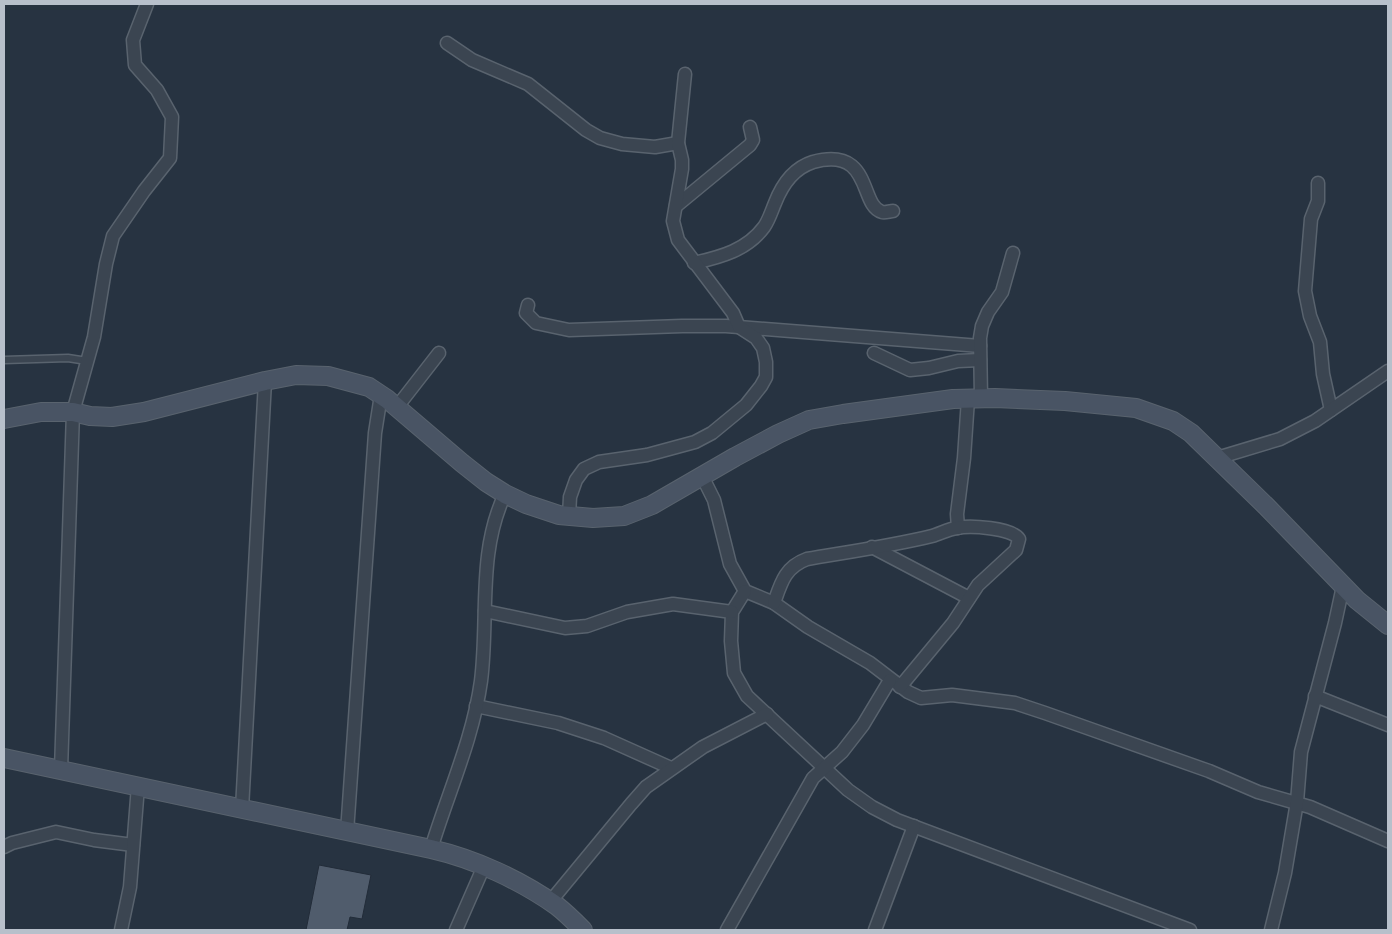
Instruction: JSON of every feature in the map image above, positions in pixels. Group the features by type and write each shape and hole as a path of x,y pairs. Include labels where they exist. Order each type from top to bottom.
{"street":[{"path":"61,770 73,412 94,337 106,264 113,236 144,191 170,158 172,117 158,90 135,65 133,40 147,4"},
{"path":"448,43 472,60 528,84 586,130 600,138 622,144 655,147 678,143"},
{"path":"569,516 570,497 576,480 584,469 599,462 646,455 695,442 712,433 746,405 761,386 766,376 763,348 756,338 740,327 732,312 694,264 678,240 673,221 682,169 678,143 685,74"},
{"path":"676,206 750,146 753,140 750,128"},
{"path":"694,264 718,258 741,248 764,227 784,183 800,168 814,162 831,160 845,162 856,169 876,209 883,212 893,211"},
{"path":"1318,183 1318,201 1311,219 1306,291 1310,316 1320,342 1323,374 1331,410"},
{"path":"958,528 957,514 980,360 982,326 988,312 1002,292 1012,253"},
{"path":"528,305 526,313 536,323 569,330 682,326 740,327 980,346"},
{"path":"874,352 910,370 929,368 958,361 980,360"},
{"path":"397,407 439,353"},
{"path":"1217,458 1280,439 1315,421 1388,371"},
{"path":"4,419 41,412 73,412 90,416 112,417 144,412 265,381 296,375 328,376 369,387 397,407 486,482 505,494 526,504 559,515 593,518 624,516 652,505 778,434 809,420 852,412 974,398 1065,401 1136,408 1173,421 1191,433 1356,600 1388,625"},
{"path":"242,809 265,381"},
{"path":"346,832 375,432 381,395"},
{"path":"702,476 714,500 730,564 745,591 774,603 808,627 870,663 908,692 921,698 952,694 1015,703 1158,752 1258,792 1310,806 1388,841"},
{"path":"431,849 458,770 481,683 485,644 488,548 493,522 505,494"},
{"path":"727,930 813,778 842,752 895,683 953,623 978,585 1016,550 1020,539 1013,533 981,527 958,528 932,536 807,559 795,564 783,578 774,603"},
{"path":"872,547 969,598"},
{"path":"1271,930 1285,873 1297,802 1301,752 1343,586"},
{"path":"745,591 732,612 731,641 734,673 747,696 848,790 872,807 914,826 1190,930"},
{"path":"485,611 565,628 586,626 626,612 673,604 732,612"},
{"path":"1315,696 1388,725"},
{"path":"476,706 558,723 604,738 671,768"},
{"path":"550,902 646,786 703,747 767,714"},
{"path":"4,758 460,856 536,892 559,908 583,930"},
{"path":"121,930 130,887 138,786"},
{"path":"875,930 914,826"},
{"path":"4,847 12,843 56,832 94,840 133,845"},
{"path":"456,930 484,866"}],"lane":[{"path":"4,360 68,358 87,360"}],"building":[{"path":"319,865 371,875 362,919 350,917 347,930 306,930"}]}
